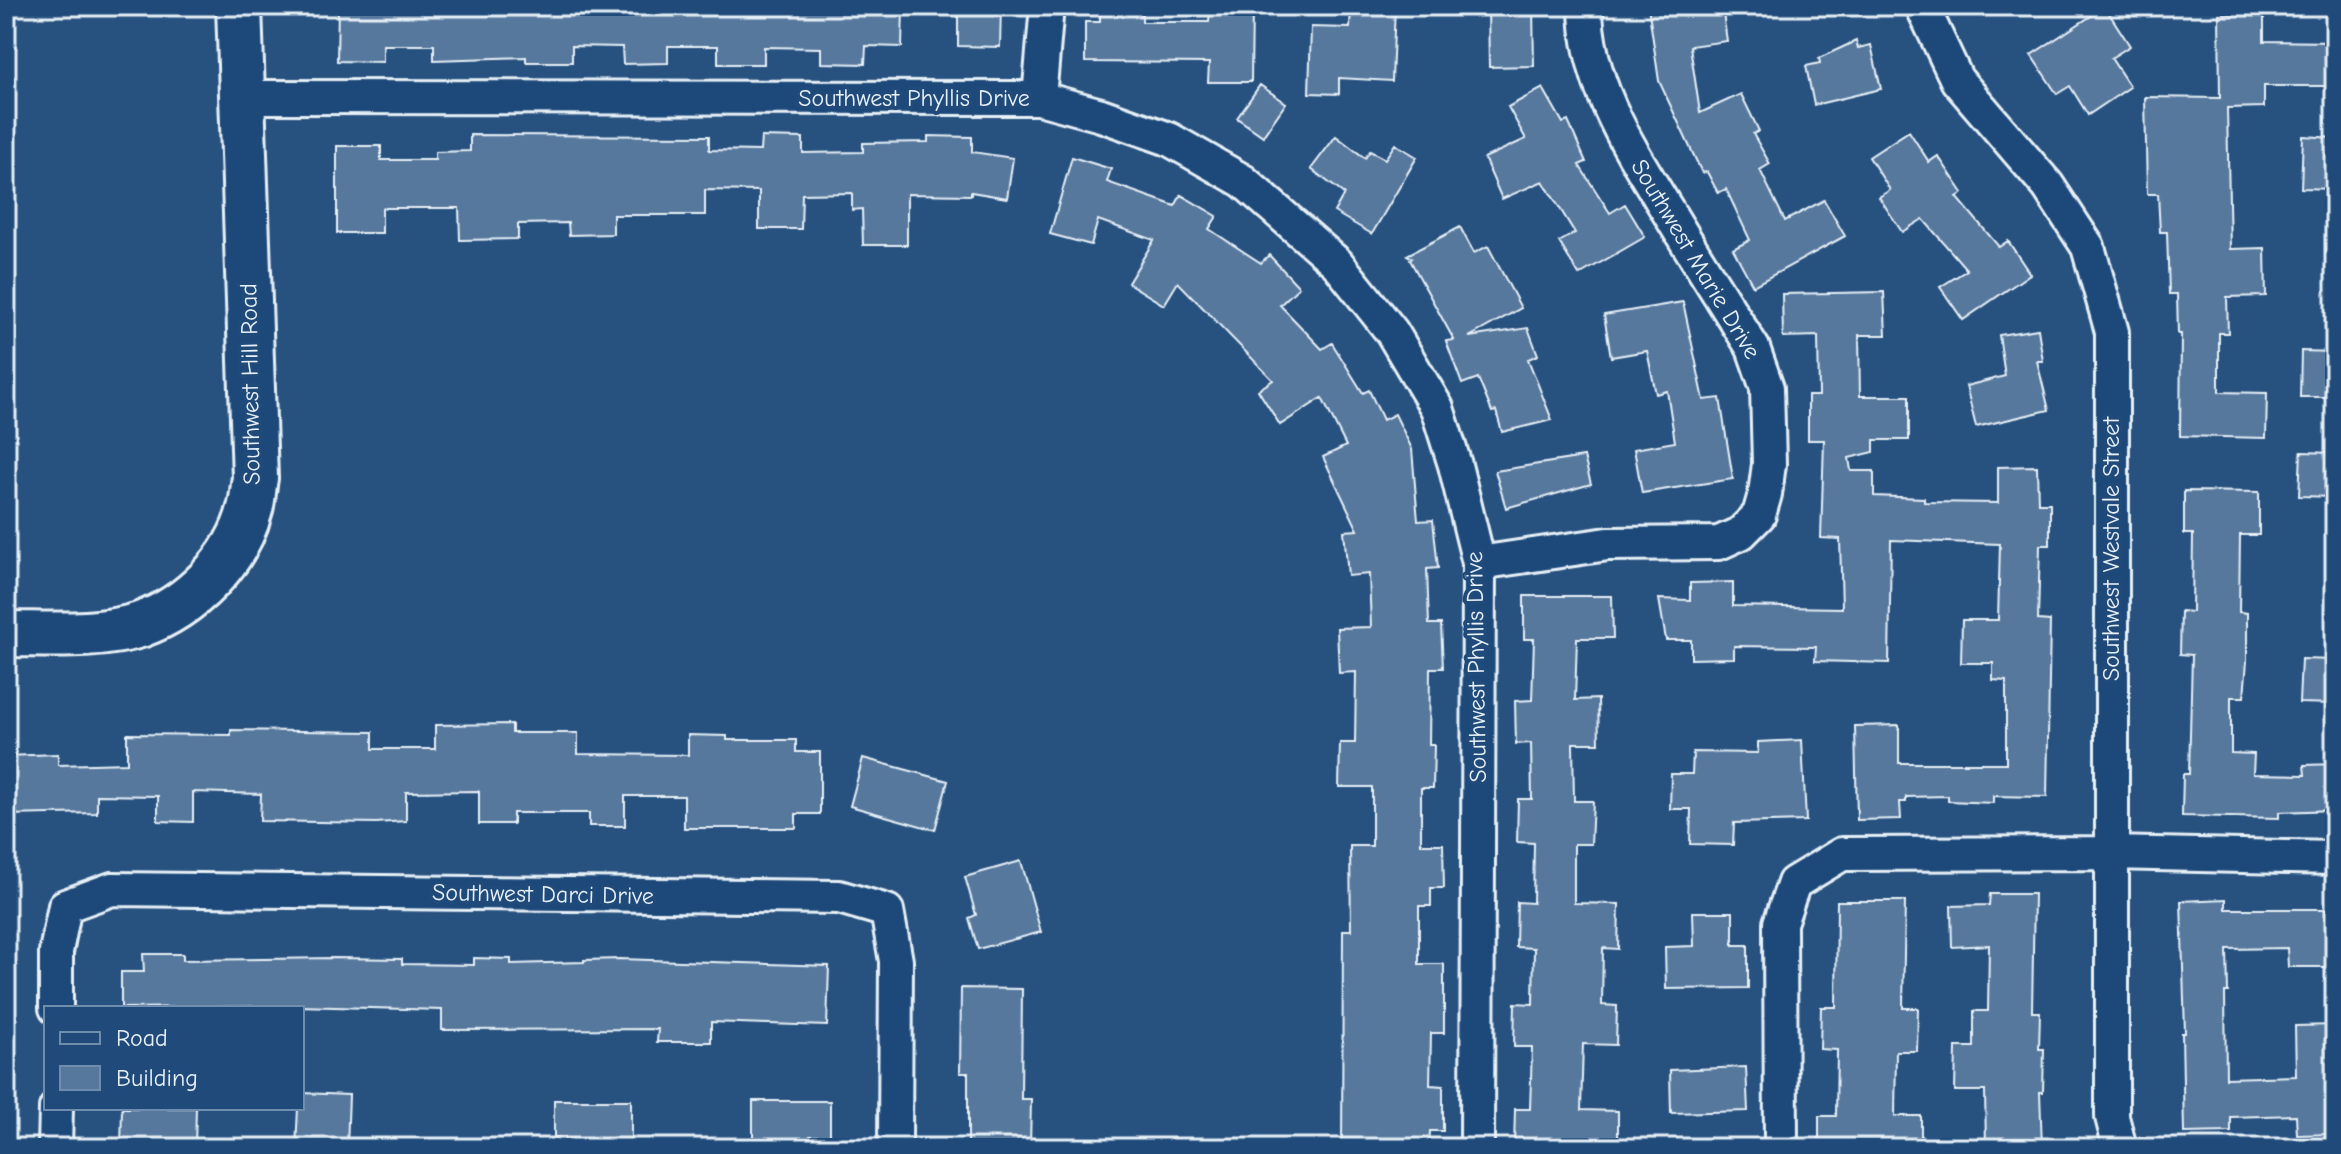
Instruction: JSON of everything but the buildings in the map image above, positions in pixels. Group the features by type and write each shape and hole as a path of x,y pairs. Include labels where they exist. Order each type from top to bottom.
{"street":[{"name":"Southwest Hill Road","path":"6,634 80,634 139,625 181,605 212,577 238,538 250,509 255,478 239,6"},
{"path":"1039,98 1047,6"},
{"name":"Southwest Marie Drive","path":"1479,563 1608,544 1719,543 1741,533 1759,515 1765,494 1769,464 1767,388 1753,348 1619,132 1596,71 1586,24 1586,6"},
{"name":"Southwest Westvale Street","path":"1922,6 1957,80 2048,186 2088,247 2112,332 2112,1117 2120,1148"},
{"name":"Southwest Phyllis Drive","path":"241,97 1039,98 1101,115 1169,139 1243,181 1337,263 1392,332 1437,408 1455,465 1479,563 1477,1148"},
{"path":"1781,1148 1780,923 1794,883 1842,854 2111,853 2335,858"},
{"name":"Southwest Darci Drive","path":"56,1006 56,952 65,906 112,889 839,897 887,911 896,961 895,1148"},
{"path":"55,1148 56,1110"}]}
